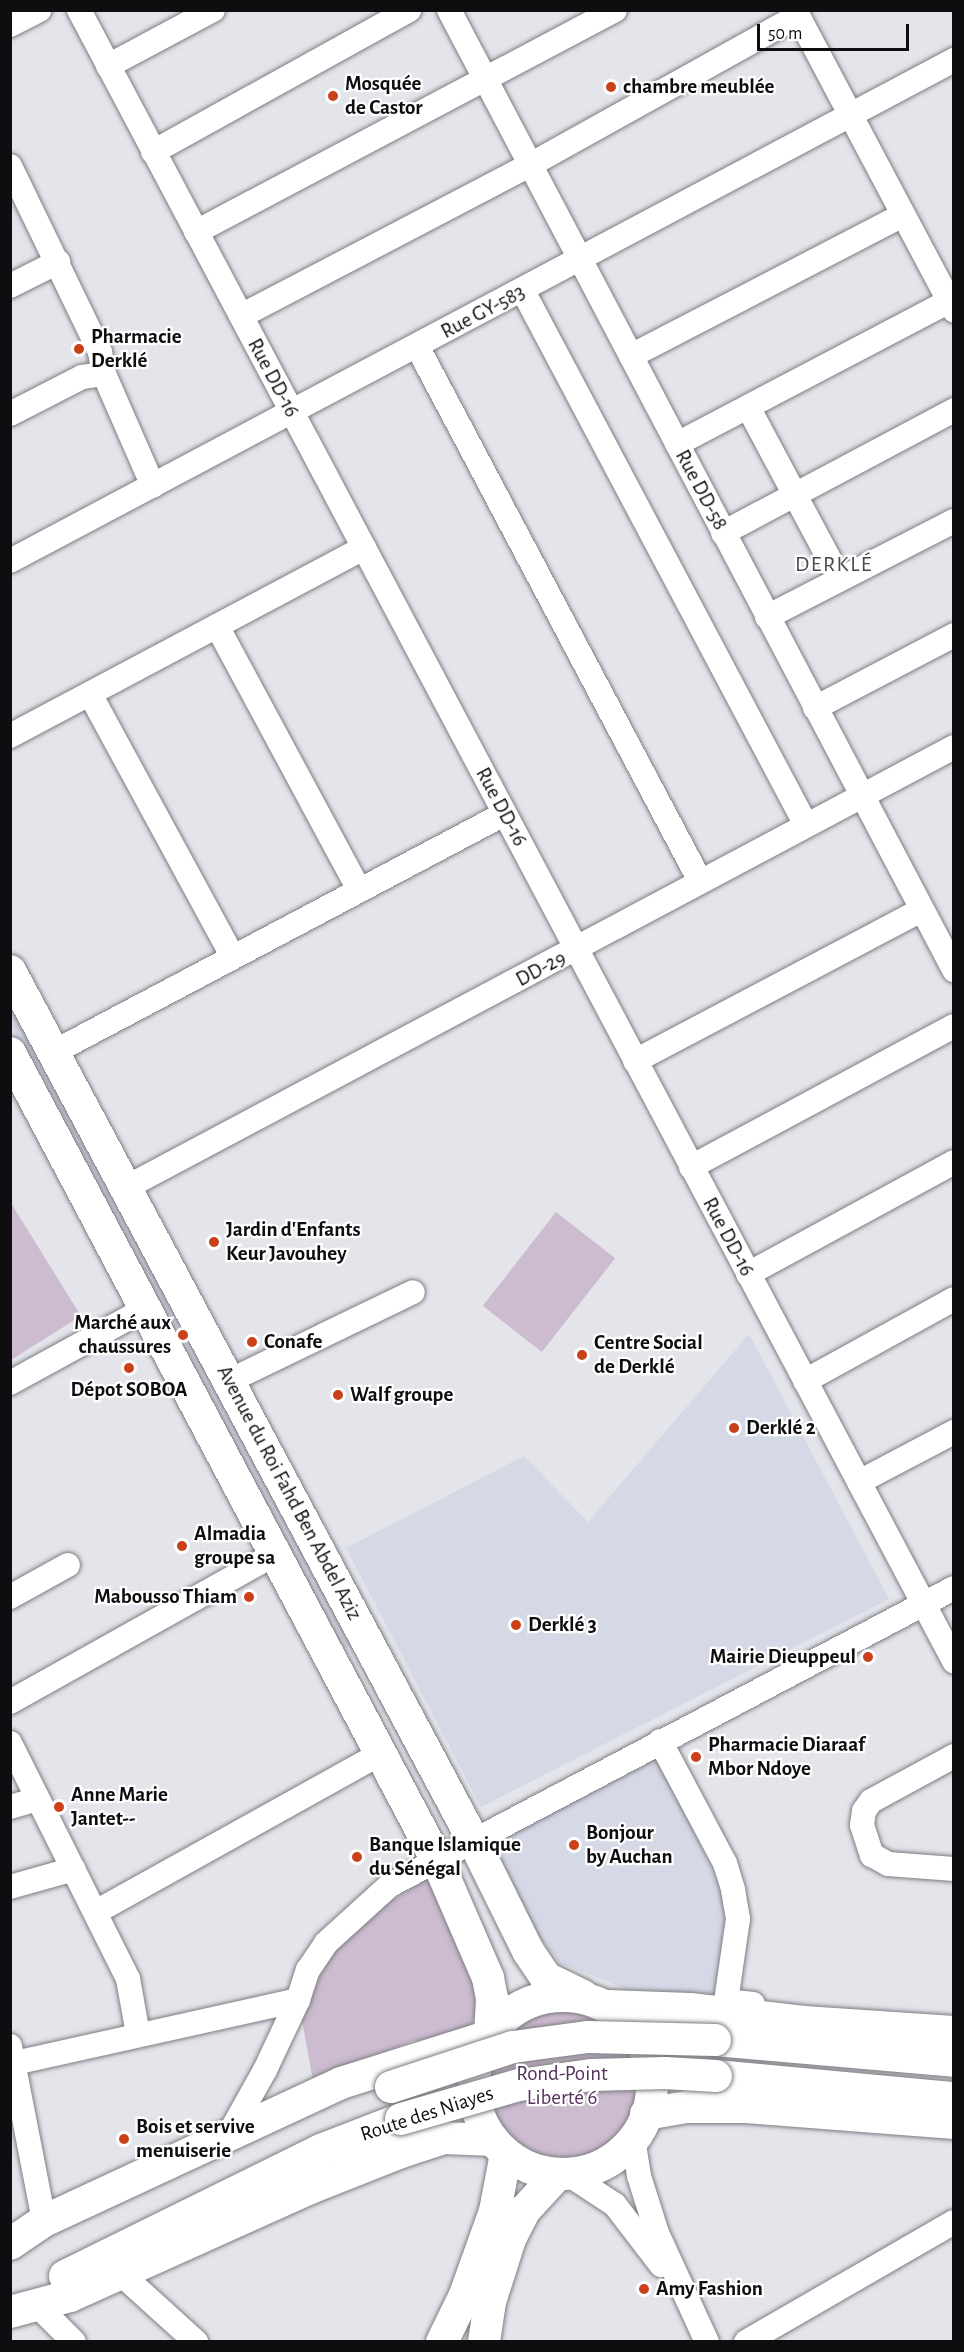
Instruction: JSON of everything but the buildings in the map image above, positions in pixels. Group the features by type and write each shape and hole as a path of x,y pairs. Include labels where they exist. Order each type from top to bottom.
{"main road":[{"name":"Avenue du Roi Fahd Ben Abdel Aziz","path":"10,971 474,1842 536,1965 546,1978 596,2001"},
{"name":"Avenue du Roi Fahd Ben Abdel Aziz","path":"10,1053 437,1860 488,1978 492,1998 490,2036"},
{"path":"954,2032 804,2022 596,2001 530,2002 513,2011 490,2036 480,2054 474,2083 480,2116 500,2147 532,2169 563,2174 606,2163 640,2126 686,2107 746,2107 954,2123"},
{"path":"596,2001 629,2028 645,2056 650,2085 640,2126"},
{"path":"10,2244 44,2221 341,2083 490,2036"},
{"name":"Route des Niayes","path":"10,2258 310,2118 391,2087 513,2047 588,2037 715,2040 954,2061"},
{"name":"Route des Niayes","path":"19,2308 62,2277 241,2188 401,2119 519,2085 602,2075 665,2073 954,2098"},
{"path":"19,2308 70,2296 120,2272 401,2152 444,2138 500,2147"},
{"path":"442,2342 465,2295 495,2211 500,2147"},
{"path":"484,2342 490,2302 510,2239 525,2210 563,2174"}],"street":[{"path":"10,25 39,10"},
{"name":"Rue DD-16","path":"79,10 954,1661"},
{"path":"108,66 213,10"},
{"path":"153,152 409,10"},
{"name":"Rue DD-58","path":"449,10 954,970"},
{"path":"196,232 487,82 615,10"},
{"path":"241,316 530,165 796,13 951,305 677,444"},
{"name":"Rue GY-583","path":"10,561 580,261 954,60"},
{"path":"10,166 100,352 104,374 153,486"},
{"path":"631,356 903,215"},
{"path":"10,286 58,262"},
{"path":"523,291 806,825"},
{"path":"417,346 700,881"},
{"path":"10,414 82,377 104,374"},
{"path":"748,407 840,579"},
{"path":"723,532 954,410"},
{"path":"767,617 954,521"},
{"path":"10,736 364,548"},
{"path":"217,626 359,890"},
{"path":"815,708 954,635"},
{"path":"90,694 233,957"},
{"name":"DD-29","path":"127,1187 954,747"},
{"path":"54,1052 504,814"},
{"path":"635,1061 922,910"},
{"path":"691,1167 954,1026"},
{"path":"748,1274 954,1162"},
{"path":"229,1381 413,1292"},
{"path":"805,1381 954,1299"},
{"path":"10,1383 145,1309"},
{"path":"859,1482 954,1432"},
{"path":"13,1694 275,1554"},
{"path":"10,1597 68,1565"},
{"path":"228,2136 298,2000 308,1970 343,1925 390,1885 954,1588"},
{"path":"660,1741 725,1863 733,1890 738,1919 726,2001 954,2020"},
{"path":"10,1743 128,1979 138,2034"},
{"path":"96,1912 382,1753"},
{"path":"954,1756 872,1801 864,1810 862,1826 872,1855 888,1864 954,1869"},
{"path":"10,1807 38,1799"},
{"path":"10,1887 74,1869"},
{"path":"44,2221 12,2058 298,2000"},
{"path":"640,2126 639,2176 654,2224 689,2307 707,2342"},
{"path":"563,2174 615,2205 689,2307"},
{"path":"746,2342 954,2222"},
{"path":"120,2272 195,2342"},
{"path":"19,2308 74,2342"}],"shaded area":[{"name":"Marché aux chaussures","path":"10,995 354,1644 343,1649 11,1027"},
{"path":"749,1334 889,1599 481,1807 346,1548 524,1456 588,1522"},
{"path":"657,1754 722,1891 727,1916 715,2021 647,2002 626,1989 560,1963 530,1925 486,1843"}],"green space":[{"path":"11,1203 81,1316 10,1360"},
{"path":"556,1212 615,1258 542,1352 483,1306"},
{"path":"428,1879 472,1964 480,2001 472,2023 459,2036 412,2041 313,2081 302,2020 304,1994 319,1958 372,1912"},
{"name":"Rond-Point Liberté 6","path":"562,2008 592,2014 617,2031 634,2056 640,2086 634,2116 617,2141 592,2158 562,2164 532,2158 507,2141 490,2116 484,2086 490,2056 507,2031 532,2014"}],"place":[{"name":"chambre meublée","path":"611,87"},
{"name":"Mosquée de Castor","path":"333,96"},
{"name":"Pharmacie Derklé","path":"79,349"},
{"name":"Jardin d'Enfants Keur Javouhey","path":"214,1242"},
{"name":"Marché aux chaussures","path":"183,1335"},
{"name":"Conafe","path":"252,1342"},
{"name":"Centre Social de Derklé","path":"582,1355"},
{"name":"Dépot SOBOA","path":"129,1368"},
{"name":"Walf groupe","path":"338,1395"},
{"name":"Derklé 2","path":"734,1428"},
{"name":"Almadia groupe sa","path":"182,1546"},
{"name":"Mabousso Thiam","path":"249,1597"},
{"name":"Derklé 3","path":"516,1625"},
{"name":"Mairie Dieuppeul","path":"868,1657"},
{"name":"Pharmacie Diaraaf Mbor Ndoye","path":"696,1757"},
{"name":"Anne Marie Jantet--","path":"59,1807"},
{"name":"Bonjour by Auchan","path":"574,1845"},
{"name":"Banque Islamique du Sénégal","path":"357,1857"},
{"name":"Bois et servive menuiserie","path":"124,2139"},
{"name":"Amy Fashion","path":"644,2289"}],"district":[{"name":"DERKLÉ","path":"834,565"}]}
